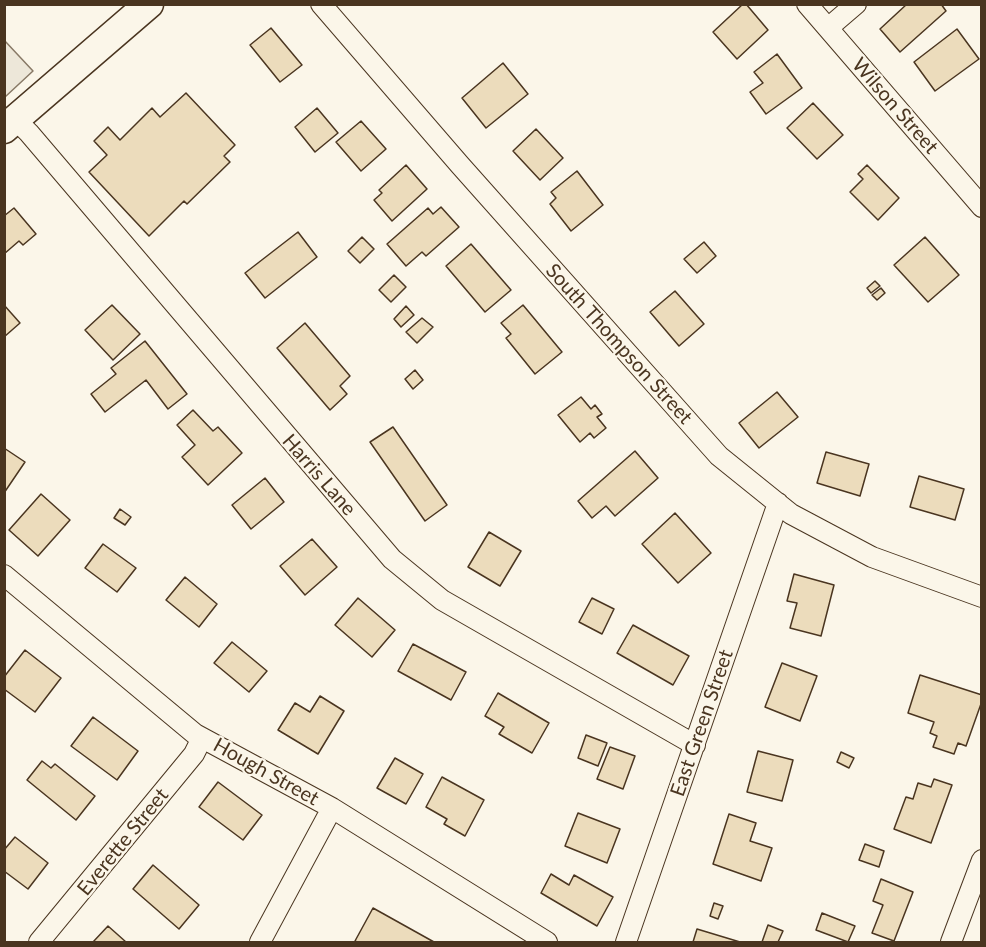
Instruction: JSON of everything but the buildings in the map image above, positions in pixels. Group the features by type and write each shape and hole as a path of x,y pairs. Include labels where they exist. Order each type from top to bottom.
{"main road":[{"path":"8,123 149,4"}],"street":[{"name":"South Thompson Street","path":"321,4 460,165 719,456 791,514 872,557 981,597"},
{"name":"Wilson Street","path":"807,4 981,207"},
{"path":"828,28 856,4"},
{"name":"Harris Lane","path":"8,123 392,559 442,600 695,745"},
{"name":"East Green Street","path":"626,942 778,503"},
{"name":"Hough Street","path":"4,575 195,734 332,808 547,942"},
{"name":"Everette Street","path":"39,942 186,763 202,738"},
{"path":"260,942 332,808"},
{"path":"951,942 981,860"}],"shaded area":[{"path":"4,40 33,71 5,97 4,97"}]}
